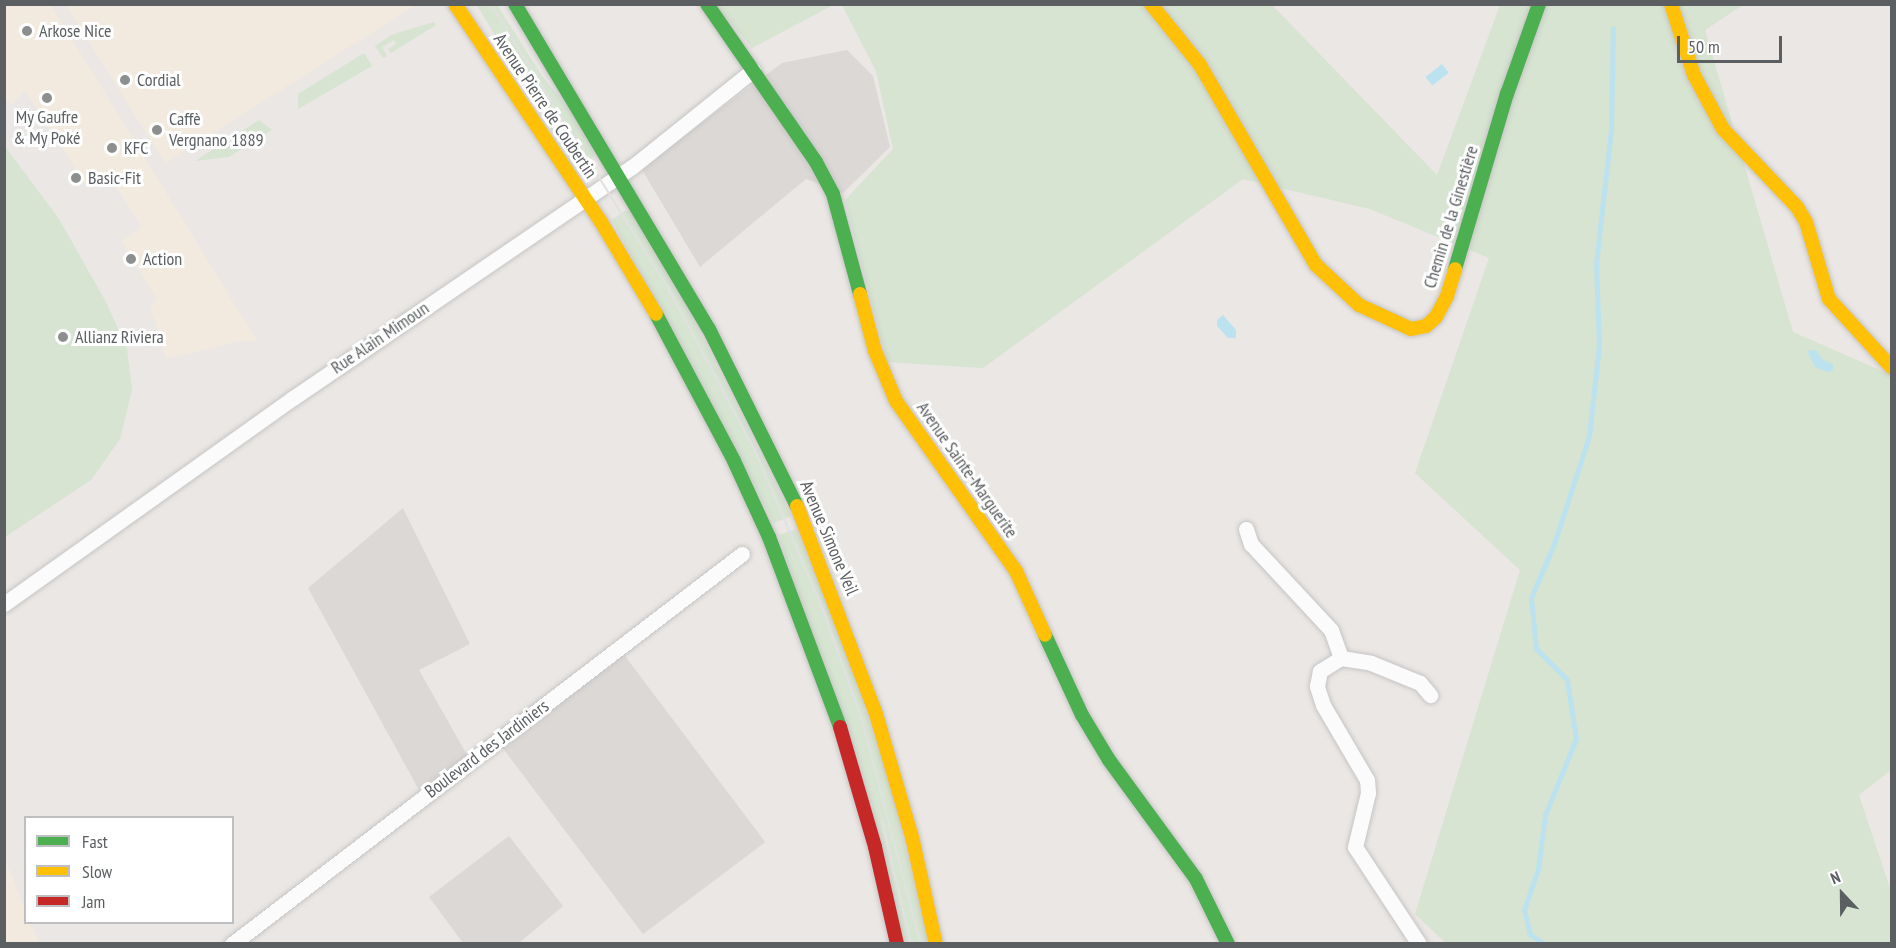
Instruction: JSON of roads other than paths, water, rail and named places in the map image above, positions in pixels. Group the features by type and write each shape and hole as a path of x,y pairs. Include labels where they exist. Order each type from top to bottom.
{"main road":[{"name":"Avenue Pierre de Coubertin","path":"455,4 585,198"},
{"name":"Avenue Pierre de Coubertin","path":"514,4 618,176"},
{"name":"Avenue Sainte-Marguerite","path":"707,4 816,162 833,194 888,387 1016,572 1082,715 1109,760 1196,879 1228,944"},
{"name":"Chemin de la Ginestière","path":"1151,4 1200,65 1316,265 1359,305 1411,329 1425,326 1436,317 1447,296 1507,94 1539,4"},
{"path":"1671,4 1694,75 1723,129 1797,207 1806,222 1829,299 1892,368"},
{"name":"Avenue Simone Veil","path":"618,176 729,367 801,515 876,714 912,837 936,944"},
{"path":"585,198 676,348 769,537 840,726 875,847 897,944"}],"street":[{"name":"Rue Alain Mimoun","path":"4,604 293,398 618,176 702,114 753,70"},
{"path":"1246,529 1251,544 1332,630 1341,658"},
{"name":"Boulevard des Jardiniers","path":"232,944 742,554"},
{"path":"1419,944 1355,847 1368,793 1367,780 1328,716 1317,686 1320,671 1341,658 1371,663 1420,683 1430,694"}],"water":[{"path":"1442,64 1449,73 1432,86 1425,77"},
{"path":"1223,315 1236,330 1236,338 1228,338 1217,326 1217,320"},
{"path":"1816,350 1823,360 1833,364 1833,370 1828,372 1815,367 1807,351"}],"waterway":[{"path":"1544,944 1530,935 1524,910 1538,869 1545,815 1576,739 1567,680 1536,649 1531,598 1554,544 1589,436 1599,346 1596,264 1611,130 1613,29"}],"tram line":[{"path":"491,4 668,287 755,450 824,611 862,719 921,944"},
{"path":"882,819 911,942"}],"place":[{"name":"Arkose Nice","path":"27,31"},
{"name":"Cordial","path":"125,80"},
{"name":"My Gaufre & My Poké","path":"47,98"},
{"name":"Caffè Vergnano 1889","path":"157,130"},
{"name":"KFC","path":"112,148"},
{"name":"Basic-Fit","path":"76,178"},
{"name":"Action","path":"131,259"},
{"name":"Allianz Riviera","path":"63,337"}]}
